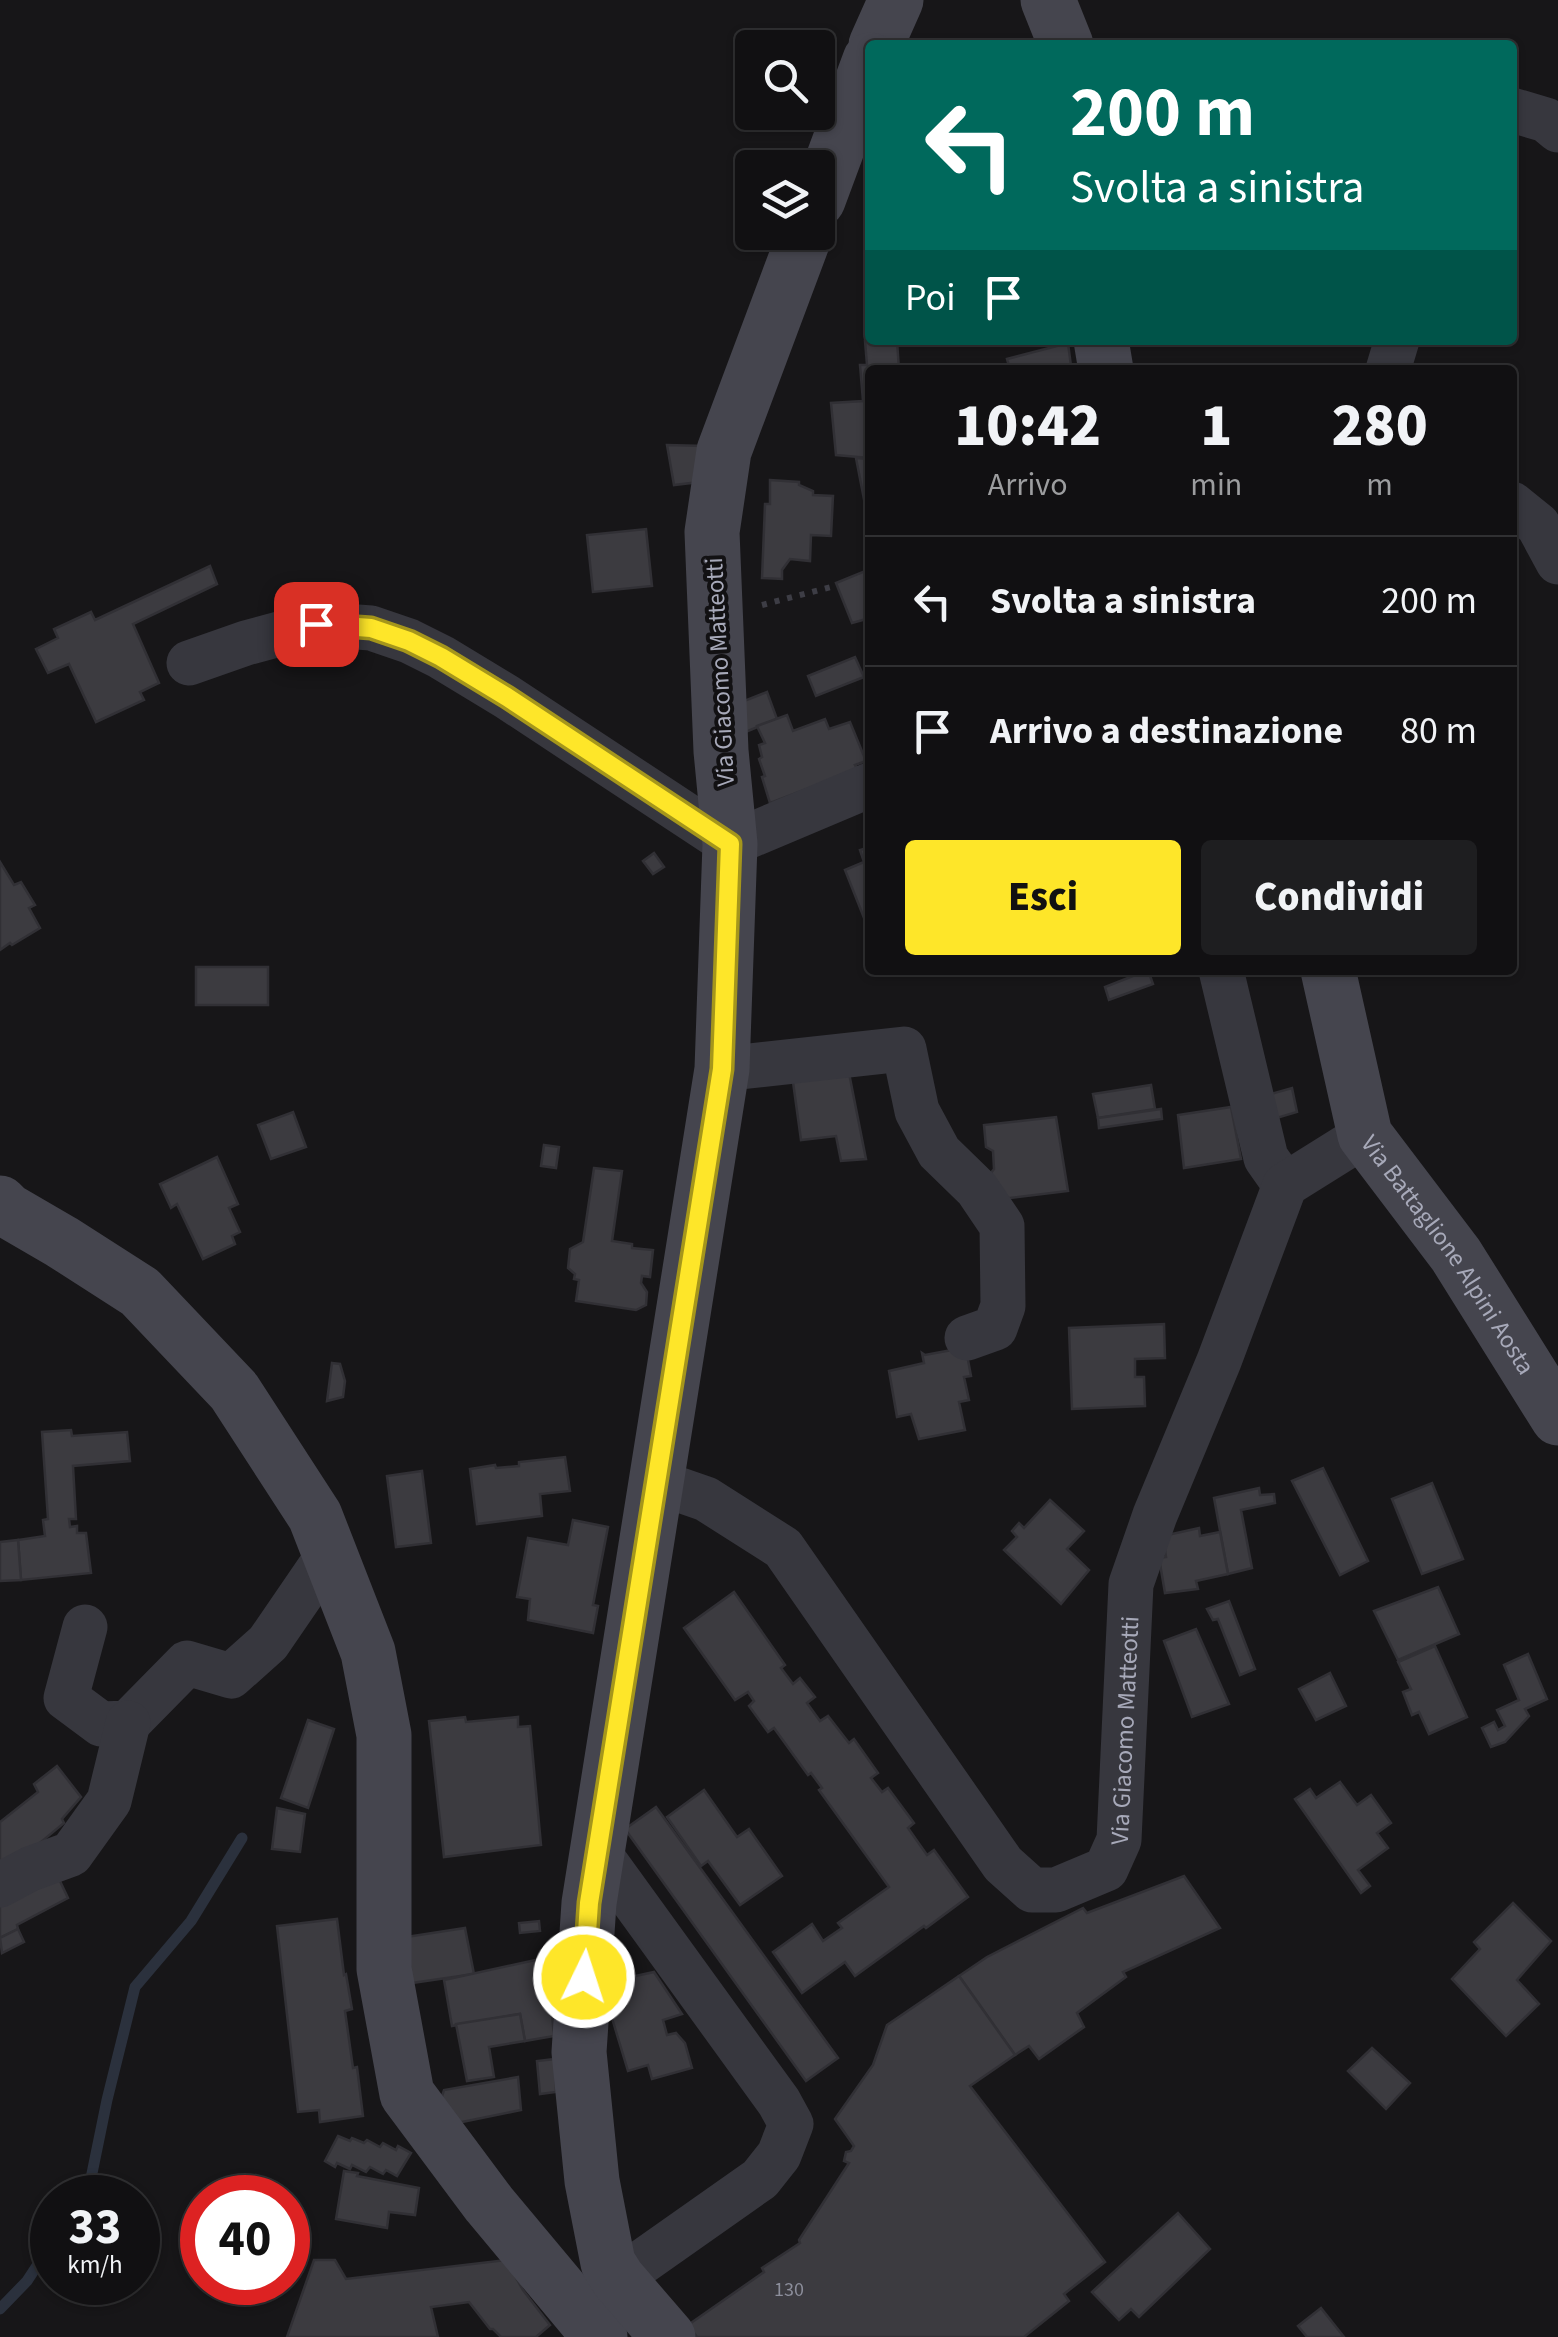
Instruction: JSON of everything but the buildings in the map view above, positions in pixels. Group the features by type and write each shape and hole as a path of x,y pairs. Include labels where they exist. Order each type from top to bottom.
{"street":[{"path":"872,40 875,0"},
{"path":"877,40 896,0"},
{"path":"1048,0 1067,40"},
{"path":"1070,40 1074,0"},
{"path":"835,153 865,69"},
{"path":"1517,111 1546,120 1558,130"},
{"name":"Via Giacomo Matteotti","path":"656,2334 608,2262 592,2181 580,2052 589,1903 722,1069 730,844 721,751 712,532 724,451 799,250"},
{"path":"1517,508 1538,526 1558,562"},
{"path":"189,662 316,624 371,628 441,657 730,844 865,787"},
{"path":"1221,975 1266,1158 1286,1185 1366,1135"},
{"name":"Via Battaglione Alpini Aosta","path":"1329,975 1366,1135 1456,1254 1558,1418"},
{"path":"722,1069 904,1049 917,1111 939,1152 978,1189 1002,1226 1004,1306 995,1328 967,1338"},
{"name":"Via Giacomo Matteotti","path":"654,1481 706,1499 783,1548 1002,1864 1032,1890 1056,1890 1106,1869 1119,1840 1131,1584 1286,1185"},
{"path":"0,1203 140,1292 234,1391 314,1516 368,1652 384,1736 384,1969 407,2094 489,2204 600,2337"},
{"path":"0,1885 71,1854 109,1801 128,1723 188,1663 230,1676 268,1643 329,1554"},
{"path":"85,1627 66,1698 101,1724 128,1723"},
{"path":"598,1852 791,2124 779,2155 760,2178 618,2279"}],"path":[{"path":"717,617 831,587"}],"waterway":[{"path":"92,2175 135,1987 191,1921 242,1838"},
{"path":"0,2309 30,2276"}],"route":[{"path":"316,624 371,628 441,657 730,844 722,1069 589,1903 584,1977"}]}
